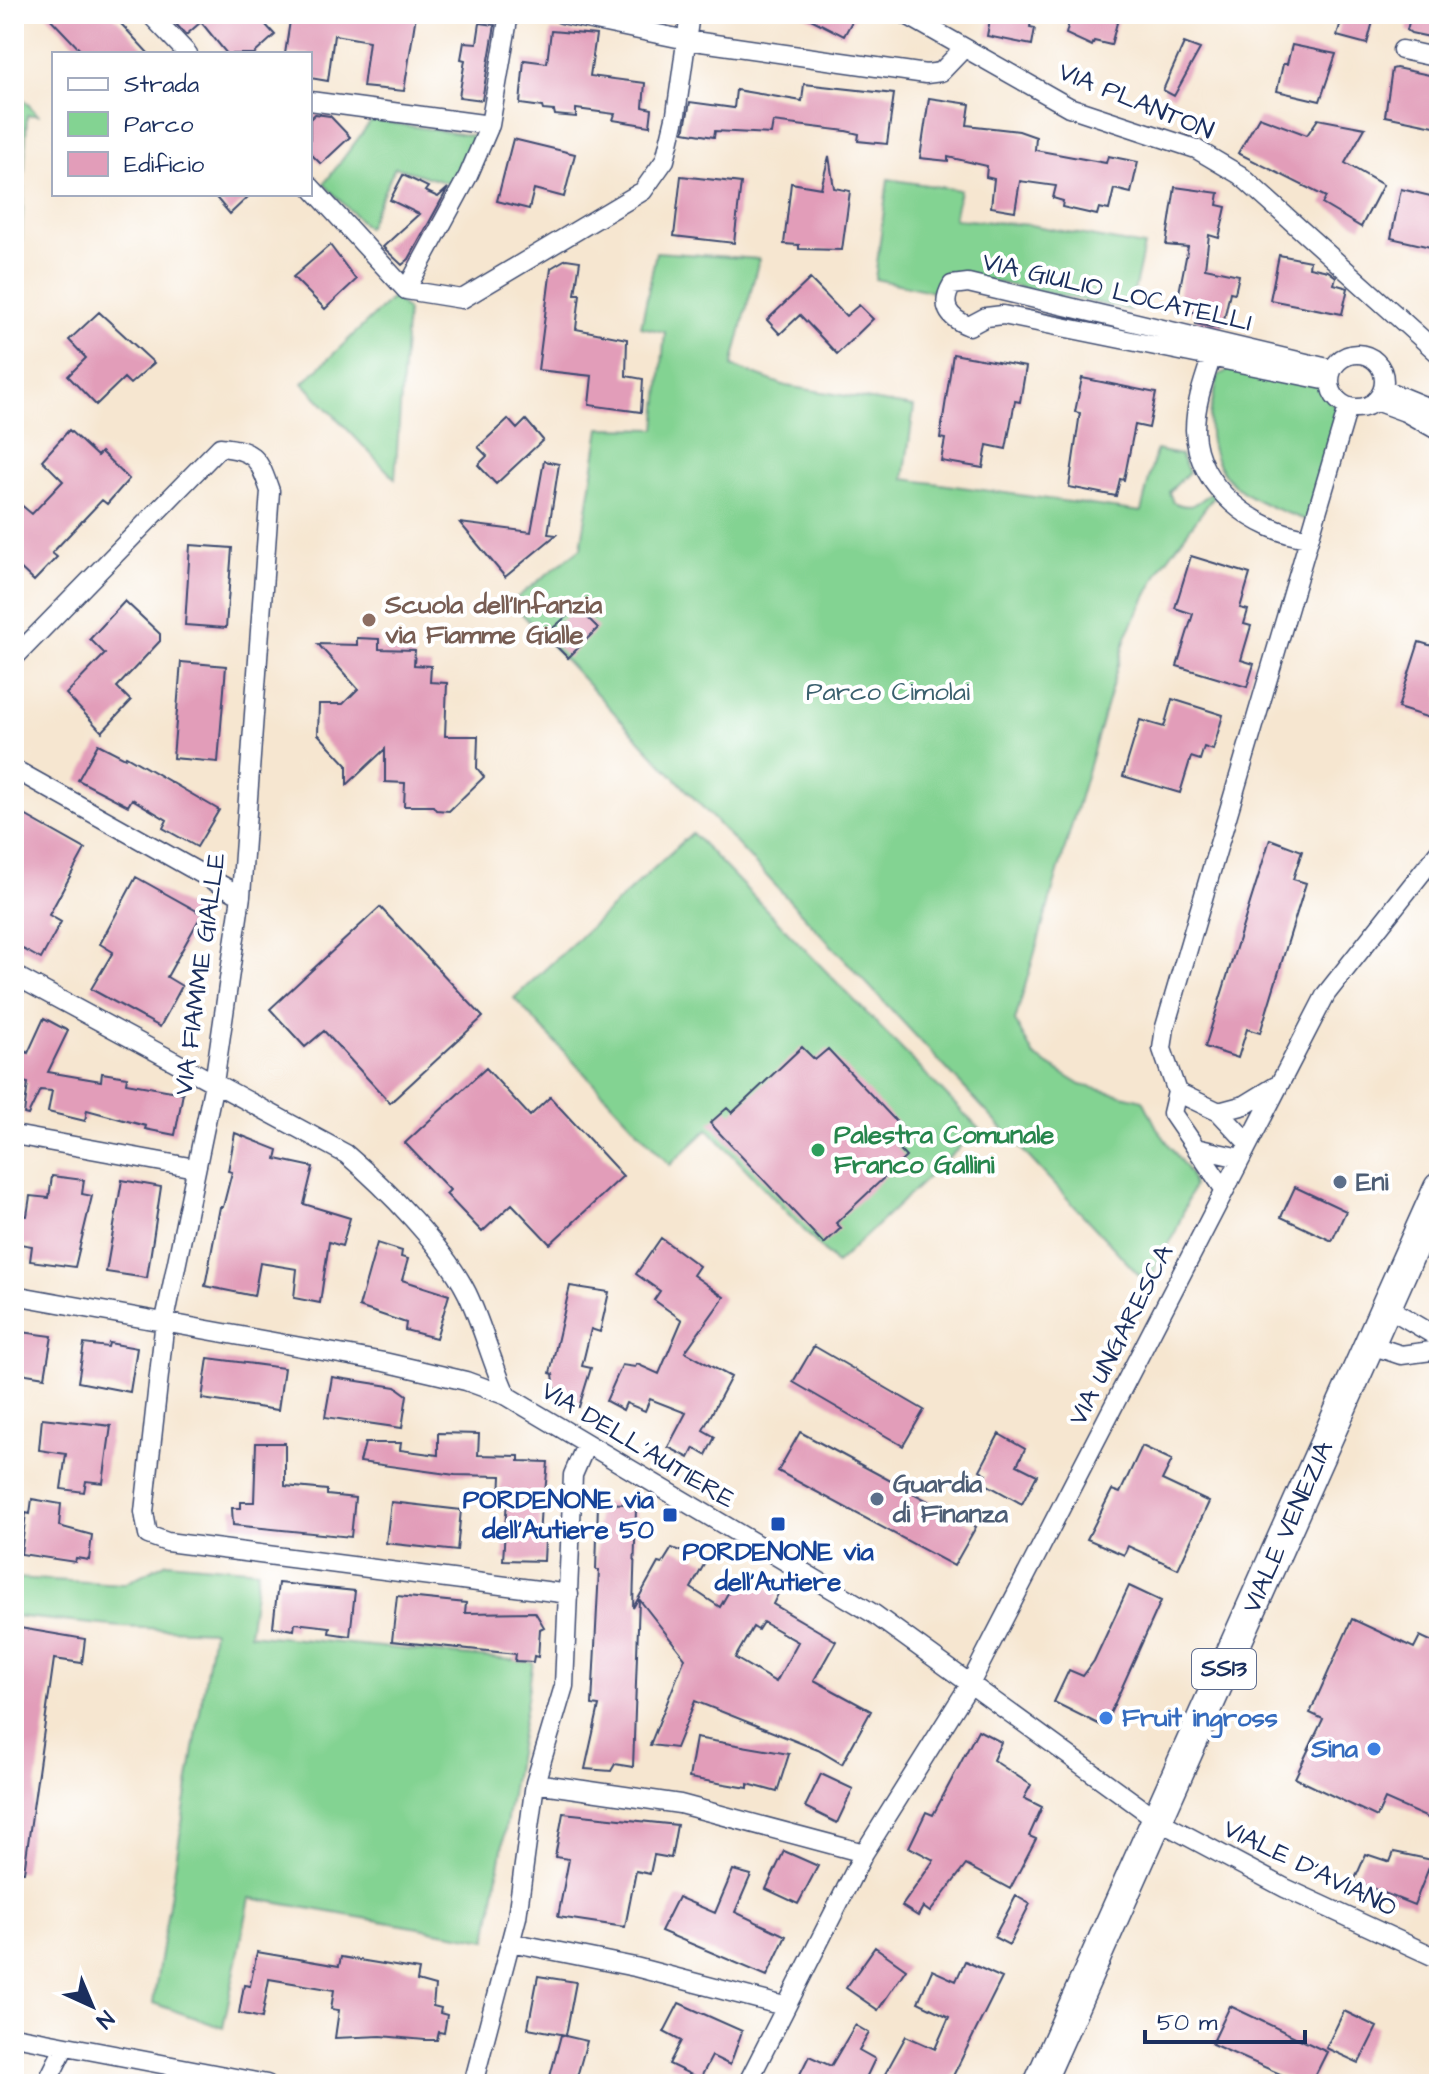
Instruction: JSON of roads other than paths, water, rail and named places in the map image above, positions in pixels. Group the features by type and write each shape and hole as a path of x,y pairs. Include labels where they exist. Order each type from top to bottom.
{"main road":[{"name":"VIALE VENEZIA","path":"1039,2084 1439,1188"}],"street":[{"path":"150,14 186,52"},
{"path":"406,290 468,176 490,125 509,14"},
{"path":"562,14 687,40 926,74 941,72 964,48"},
{"path":"312,188 406,290 462,299 643,191 665,160 690,14"},
{"name":"VIA PLANTON","path":"905,14 1069,107 1196,149 1240,175 1439,354"},
{"path":"1402,50 1439,58"},
{"path":"312,101 490,125"},
{"name":"VIA GIULIO LOCATELLI","path":"968,283 1331,375 1212,356 1003,315 986,317 969,326 955,321 946,309 945,297 952,285 968,283"},
{"path":"1353,354 1370,358 1382,371 1379,395 1367,407 1348,407 1334,397 1331,375 1353,354"},
{"name":"VIA GIULIO LOCATELLI","path":"1212,356 1197,407 1195,432 1199,453 1212,480 1229,501 1253,518 1291,536 1309,538"},
{"path":"1379,395 1436,407"},
{"path":"1379,395 1439,431"},
{"path":"1224,1189 1200,1149 1172,1113 1177,1092 1162,1049 1165,1027 1348,407"},
{"name":"VIA FIAMME GIALLE","path":"17,647 220,447 245,449 261,466 270,491 241,896 214,1083 165,1320 144,1512 148,1535 167,1542 569,1594"},
{"path":"14,769 241,896"},
{"name":"VIA UNGARESCA","path":"747,2084 864,1853 970,1684 1326,994 1439,851"},
{"path":"14,975 346,1154 392,1197 451,1267 467,1292 507,1396"},
{"path":"1219,1112 1245,1105 1276,1086"},
{"path":"1177,1092 1219,1112 1244,1151"},
{"path":"14,1135 195,1168"},
{"path":"1200,1149 1244,1151"},
{"name":"VIA DELL'AUTIERE","path":"14,1295 384,1362 466,1381 507,1396 874,1614 1159,1821"},
{"path":"1385,1306 1439,1338"},
{"path":"1368,1344 1401,1355 1439,1350"},
{"path":"473,2084 510,1942 535,1783 564,1686 573,1475 586,1445"},
{"path":"535,1783 680,1804 864,1853"},
{"name":"VIALE D'AVIANO","path":"1159,1821 1285,1888 1439,1959"},
{"path":"510,1942 635,1967 784,2006"},
{"path":"14,2036 267,2084"},
{"path":"46,2084 65,2046"}],"place":[{"name":"Scuola dell'Infanzia via Fiamme Gialle","path":"369,620"},
{"name":"Palestra Comunale Franco Gallini","path":"818,1150"},
{"name":"Eni","path":"1340,1182"},
{"name":"Guardia di Finanza","path":"877,1499"},
{"name":"PORDENONE via dell'Autiere 50","path":"670,1515"},
{"name":"PORDENONE via dell'Autiere","path":"778,1524"},
{"name":"Fruit ingross","path":"1106,1718"},
{"name":"Sina","path":"1374,1749"}],"park label":[{"name":"Parco Cimolai","path":"888,692"}]}
